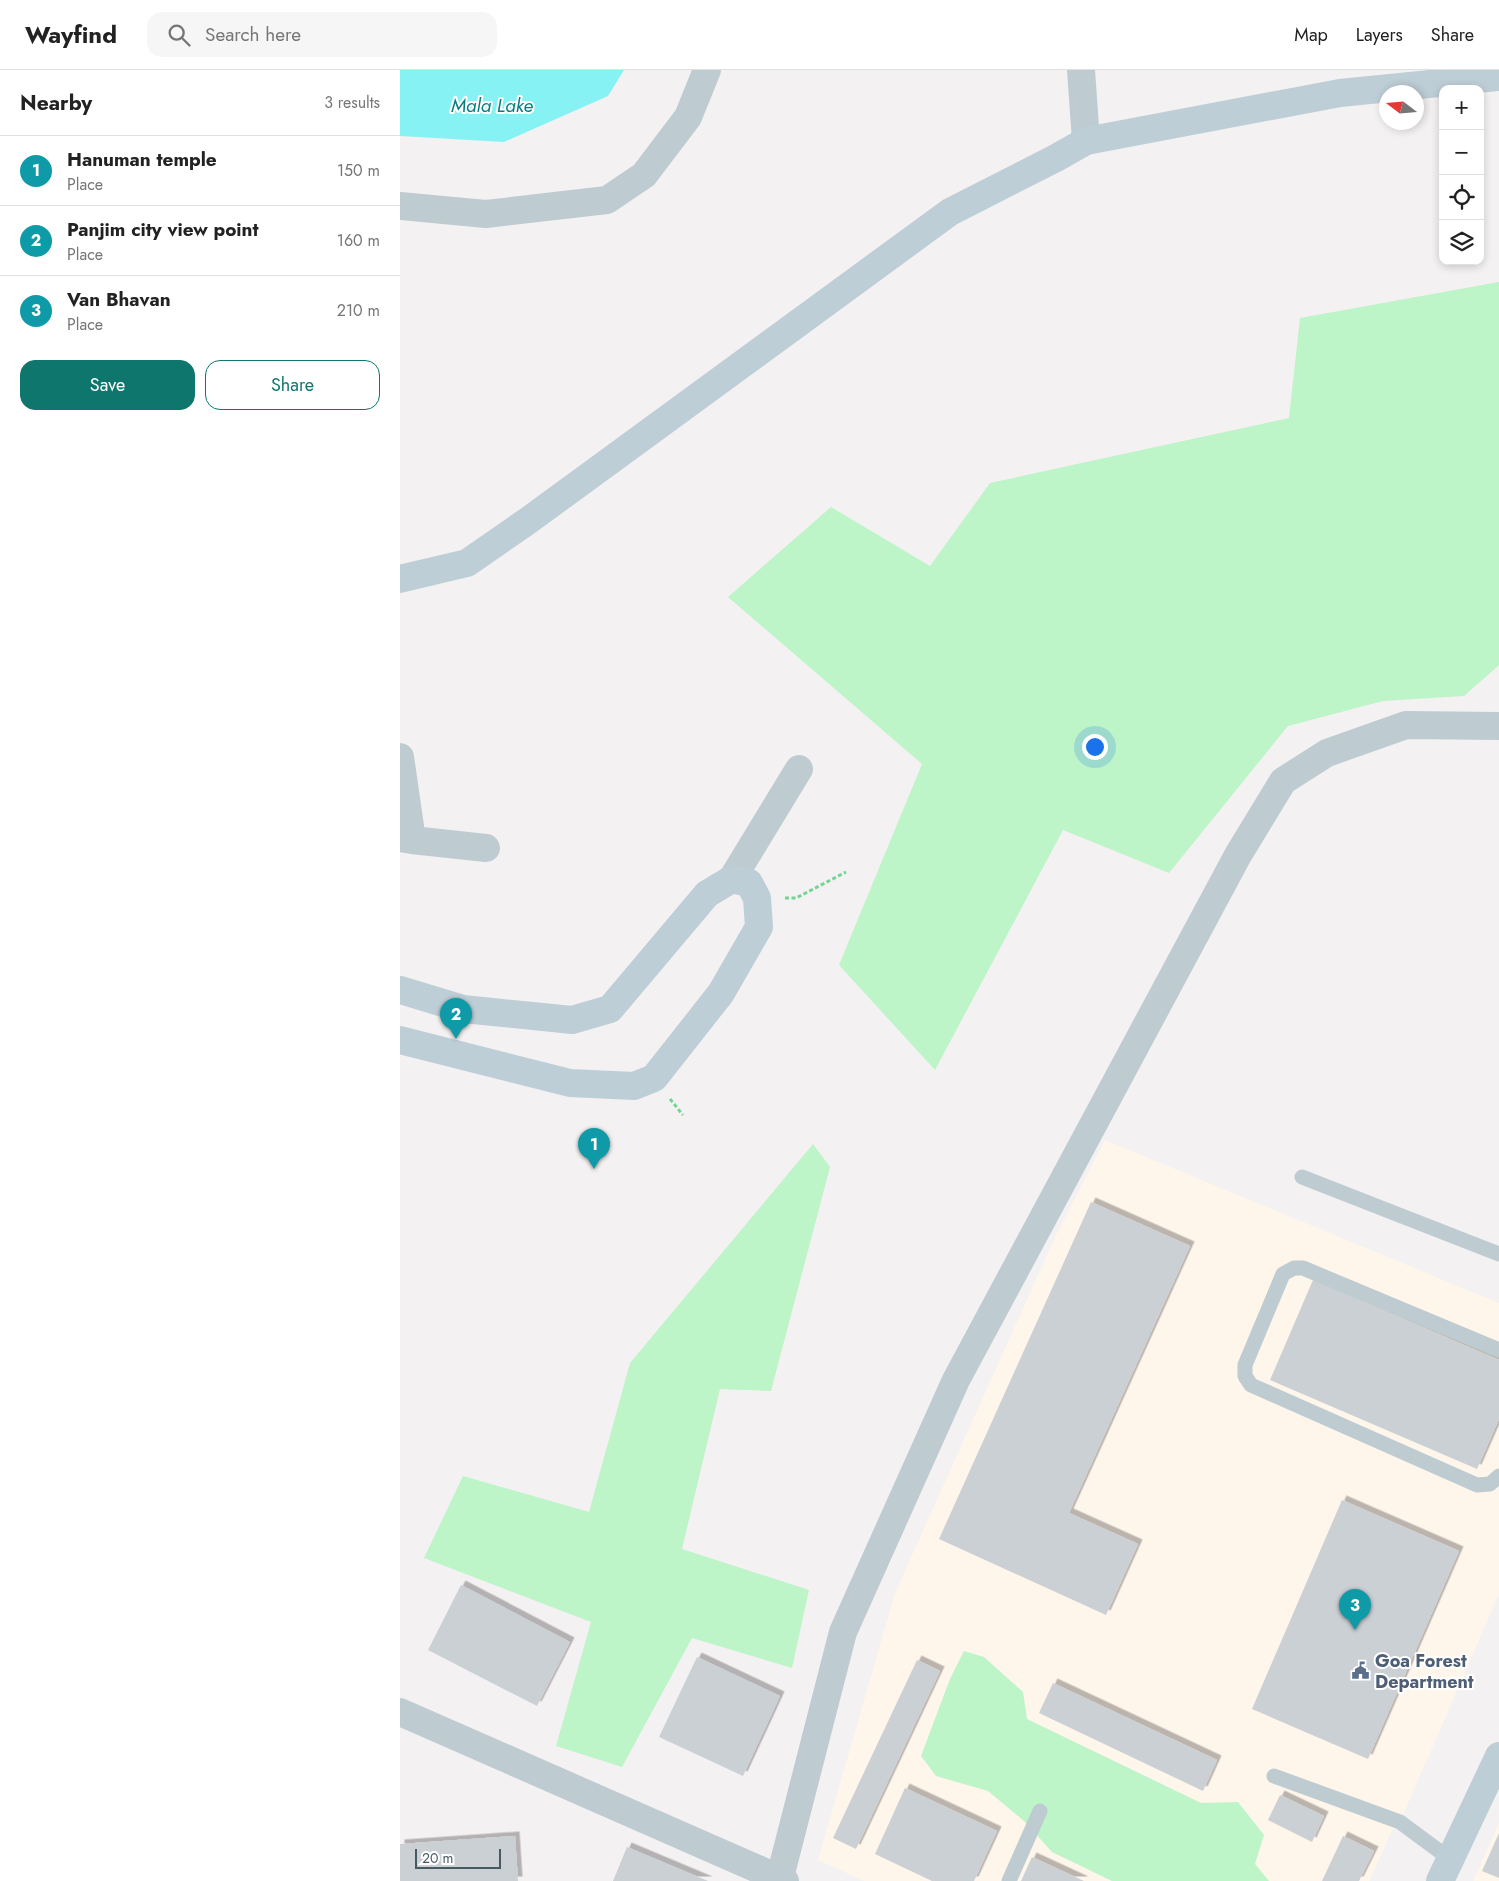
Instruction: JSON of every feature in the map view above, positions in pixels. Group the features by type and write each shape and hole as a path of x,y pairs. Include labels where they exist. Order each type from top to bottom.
{"street":[{"path":"400,206 486,214 607,200 644,174 655,160 688,117 707,70"},
{"path":"1081,70 1086,141"},
{"path":"400,579 467,563 529,520 950,212 1086,141 1340,93 1499,76"},
{"path":"400,1712 781,1880 842,1632 956,1380 1238,855 1283,781 1327,753 1406,725 1499,726"},
{"path":"400,756 406,839 486,848"},
{"path":"400,990 463,1010 572,1020 610,1009 707,894 732,879 799,768"},
{"path":"400,1040 570,1083 634,1086 654,1078 721,993 759,927 756,898 749,884 732,879"},
{"path":"1445,1870 1497,1764"}],"lane":[{"path":"1302,1177 1499,1254"},
{"path":"1499,1350 1303,1268 1294,1268 1283,1274 1245,1365 1245,1376 1251,1386 1477,1485 1490,1484 1499,1476"},
{"path":"1274,1776 1400,1822 1445,1870"},
{"path":"1009,1881 1040,1811"}],"path":[{"path":"756,898 796,898 846,872"}],"shaded area":[{"path":"1105,1140 1499,1303 1499,1594 1400,1822 1392,1831 1369,1881 864,1881 818,1860 895,1593 1056,1235"},
{"path":"1499,1823 1499,1881 1473,1881"}],"green space":[{"path":"1499,282 1499,665 1464,696 1383,701 1288,726 1169,873 1063,830 935,1070 839,965 922,764 728,597 831,507 930,566 990,483 1289,418 1300,318"},
{"path":"813,1144 830,1167 771,1391 720,1389 682,1549 809,1590 792,1668 692,1638 622,1767 556,1746 591,1622 424,1558 463,1476 589,1512 630,1363"},
{"path":"964,1651 984,1657 1023,1692 1027,1719 1201,1803 1238,1802 1264,1835 1255,1864 1269,1881 1112,1881 1052,1852 1024,1821 988,1791 936,1776 921,1756 950,1679"}],"water":[{"name":"Mala Lake","path":"400,70 624,70 608,96 504,142 400,136"}],"building":[{"path":"1091,1202 1190,1246 1069,1513 1138,1544 1106,1615 939,1539"},
{"path":"1313,1280 1499,1360 1499,1419 1477,1469 1270,1380"},
{"path":"1342,1500 1459,1551 1368,1759 1252,1709"},
{"path":"461,1585 570,1642 537,1706 428,1650"},
{"path":"697,1657 780,1696 743,1776 659,1737"},
{"path":"917,1660 940,1671 856,1849 833,1838"},
{"path":"1053,1683 1217,1760 1203,1791 1039,1713"},
{"path":"905,1788 997,1831 974,1881 932,1881 875,1854"},
{"path":"1280,1795 1324,1816 1312,1842 1268,1820"},
{"path":"1499,1833 1499,1878 1482,1871"},
{"path":"515,1836 518,1881 400,1881 400,1844"},
{"path":"1343,1836 1374,1851 1359,1881 1322,1881"},
{"path":"627,1847 708,1881 613,1881"},
{"path":"1032,1857 1084,1881 1021,1881"}],"place":[{"name":"Panjim city view point","path":"456,1039"},
{"name":"Hanuman temple","path":"594,1169"},
{"name":"Van Bhavan","path":"1355,1630"},
{"name":"Goa Forest Department","path":"1361,1671"}]}
